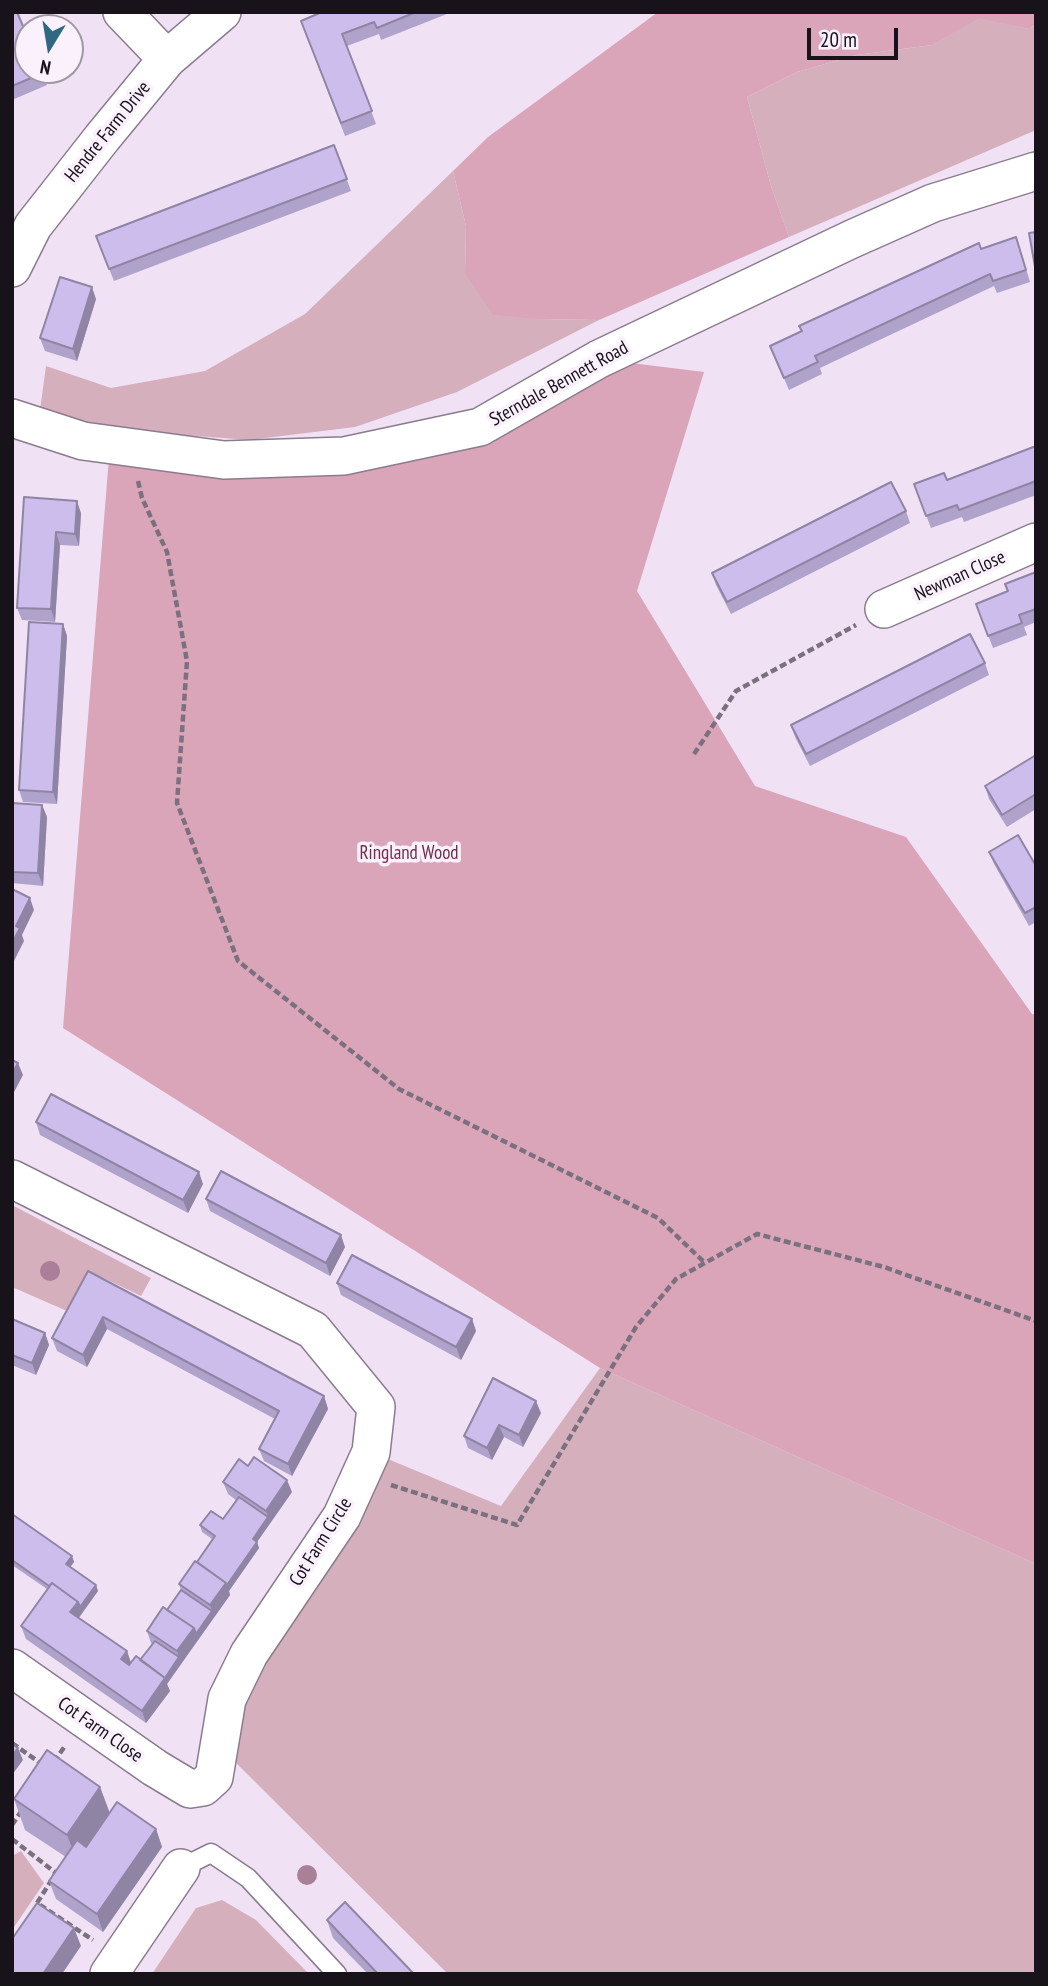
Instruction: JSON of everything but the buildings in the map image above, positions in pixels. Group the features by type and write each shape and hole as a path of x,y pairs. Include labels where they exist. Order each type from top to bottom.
{"street":[{"path":"122,12 167,60"},
{"name":"Hendre Farm Drive","path":"12,268 33,226 102,138 167,60 222,12"},
{"name":"Sterndale Bennett Road","path":"12,418 83,441 224,460 344,456 480,427 599,359 852,239 933,203 1036,171"},
{"name":"Newman Close","path":"884,609 1036,542"},
{"name":"Cot Farm Circle","path":"12,1179 313,1330 376,1407 371,1452 342,1516 249,1654 232,1688 227,1699 214,1777 203,1787 190,1788"},
{"name":"Cot Farm Close","path":"12,1668 83,1719 190,1788"},
{"path":"115,1966 181,1868"}],"lane":[{"path":"181,1868 211,1853 248,1878 337,1974"}],"path":[{"path":"131,448 142,498 167,552 187,661 177,803 237,961 399,1089 658,1218 705,1263"},
{"path":"694,754 736,691 884,609"},
{"path":"360,1476 517,1525 636,1327 676,1279 757,1234 884,1267 1036,1321"},
{"path":"12,1743 50,1769 83,1719"},
{"path":"12,1825 27,1803"},
{"path":"12,1839 56,1873 31,1912"},
{"path":"37,1903 115,1966"}],"shaded area":[{"path":"979,17 1029,29 1036,24 1036,130 789,237 771,186 747,97 797,72 856,55 933,45"},
{"path":"453,171 466,226 465,273 539,319 599,320 457,392 355,427 249,440 105,429 40,410 46,366 111,388 205,371 305,314"},
{"path":"12,1205 151,1278 141,1296 89,1271 67,1311 12,1287"},
{"path":"600,1368 1036,1564 1036,1974 448,1974 218,1745 371,1452 501,1506"},
{"path":"21,1851 44,1883 12,1930 12,1856"},
{"path":"222,1900 256,1920 309,1974 152,1974 196,1908"}],"green space":[{"path":"658,12 1036,12 1036,24 1029,29 979,18 933,45 856,55 797,72 747,97 771,186 789,237 599,320 493,315 465,273 466,226 453,171 488,137"},
{"name":"Ringland Wood","path":"599,359 704,372 637,591 755,786 906,837 1032,1014 1036,1015 1036,1564 600,1368 63,1028 110,445 224,460 480,427"}]}
